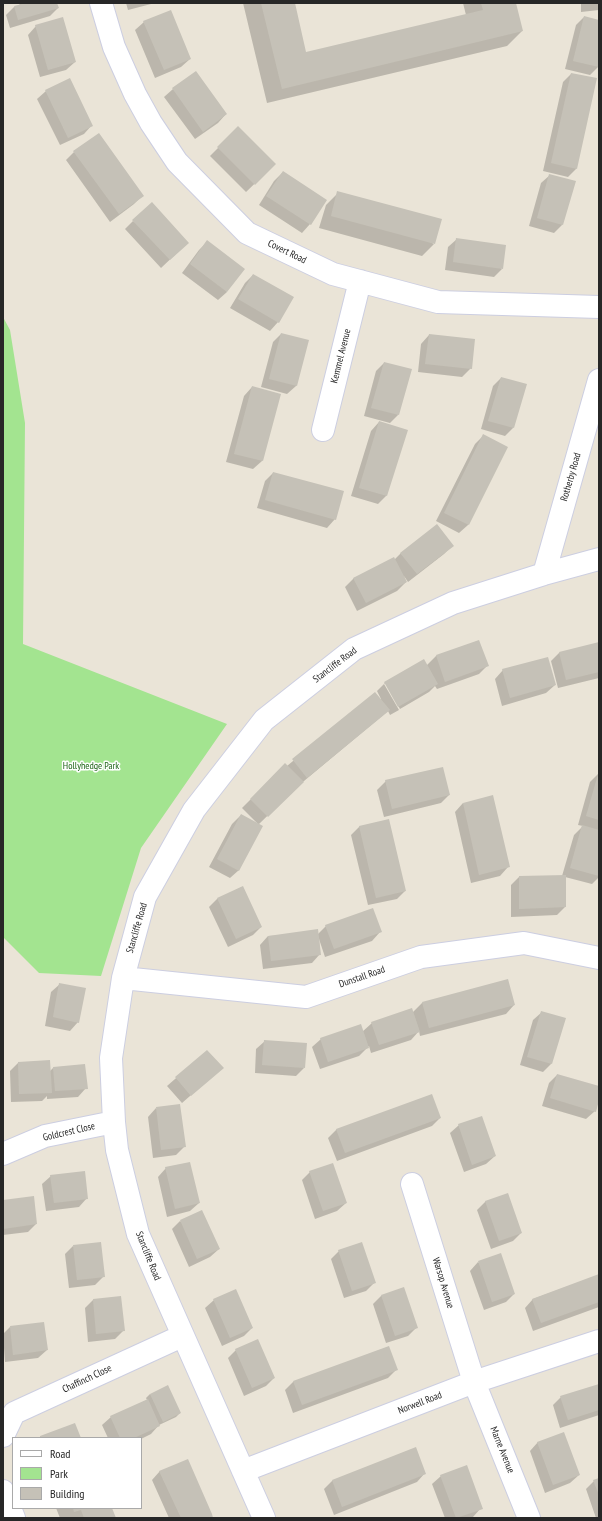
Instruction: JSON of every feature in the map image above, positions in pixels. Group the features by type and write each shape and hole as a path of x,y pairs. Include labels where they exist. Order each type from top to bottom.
{"street":[{"name":"Covert Road","path":"101,3 114,47 151,123 177,162 247,232 333,274 438,302 599,307"},
{"name":"Kemmel Avenue","path":"322,430 360,281"},
{"name":"Rotherby Road","path":"544,574 599,380"},
{"name":"Stancliffe Road","path":"264,1518 138,1234 117,1150 111,1058 123,978 145,897 194,810 264,720 354,648 453,603 544,574 599,559"},
{"name":"Dunstall Road","path":"123,978 306,996 421,957 524,943 599,958"},
{"name":"Goldcrest Close","path":"3,1154 45,1136 114,1122"},
{"name":"Warsop Avenue","path":"412,1184 474,1382"},
{"name":"Chaffinch Close","path":"3,1435 14,1413 182,1336"},
{"name":"Norwell Road","path":"243,1471 474,1382 599,1341"},
{"name":"Marne Avenue","path":"474,1382 529,1518"},
{"path":"3,1491 14,1518"}],"green space":[{"name":"Hollyhedge Park","path":"3,317 10,330 25,423 23,644 227,724 141,848 101,976 39,973 3,937"}],"building":[{"path":"26,3 57,3 59,8 18,20 14,6"},
{"path":"261,3 295,3 306,52 483,10 481,3 516,3 523,31 282,89"},
{"path":"171,10 191,59 164,70 143,21"},
{"path":"584,16 599,20 599,67 573,61"},
{"path":"63,17 76,62 48,70 35,25"},
{"path":"196,71 227,114 203,132 172,88"},
{"path":"571,73 597,78 577,169 551,163"},
{"path":"70,78 93,126 68,138 45,90"},
{"path":"238,126 276,164 255,185 217,147"},
{"path":"99,133 144,196 119,214 73,151"},
{"path":"283,171 327,200 311,225 266,196"},
{"path":"549,174 576,181 563,225 537,218"},
{"path":"337,191 442,219 435,244 331,216"},
{"path":"152,202 189,243 170,260 132,220"},
{"path":"456,238 506,245 503,269 453,262"},
{"path":"207,240 245,269 227,292 190,264"},
{"path":"253,274 294,297 279,323 238,299"},
{"path":"281,333 309,340 297,386 269,379"},
{"path":"429,334 475,339 472,369 425,364"},
{"path":"384,362 412,369 399,415 371,408"},
{"path":"501,377 527,384 514,428 488,421"},
{"path":"252,386 281,394 263,461 234,454"},
{"path":"379,421 408,430 387,496 359,488"},
{"path":"483,434 508,447 469,525 444,513"},
{"path":"273,472 344,491 336,520 265,500"},
{"path":"437,524 454,546 417,574 400,553"},
{"path":"394,557 407,582 366,603 353,578"},
{"path":"479,640 489,666 445,682 436,655"},
{"path":"599,642 599,672 566,680 559,652"},
{"path":"548,657 556,685 510,698 502,669"},
{"path":"424,659 438,684 398,707 384,682"},
{"path":"375,692 390,710 307,778 292,759"},
{"path":"285,763 304,782 268,817 250,799"},
{"path":"443,767 450,795 392,809 385,780"},
{"path":"599,771 599,820 586,816"},
{"path":"493,795 510,867 479,875 463,803"},
{"path":"241,814 263,826 239,871 217,859"},
{"path":"389,819 406,891 376,898 359,826"},
{"path":"582,825 599,830 599,876 570,868"},
{"path":"566,875 566,907 519,909 519,876"},
{"path":"243,886 262,927 236,939 217,898"},
{"path":"373,908 382,932 334,949 325,925"},
{"path":"318,929 321,955 271,961 268,936"},
{"path":"508,979 515,1005 429,1028 422,1002"},
{"path":"59,983 86,988 79,1023 53,1017"},
{"path":"412,1008 420,1032 379,1045 371,1022"},
{"path":"541,1011 566,1018 552,1064 527,1057"},
{"path":"361,1024 369,1048 328,1062 320,1038"},
{"path":"264,1040 307,1043 305,1068 262,1065"},
{"path":"207,1050 224,1068 191,1096 175,1077"},
{"path":"50,1060 52,1093 19,1094 18,1062"},
{"path":"85,1064 88,1089 55,1091 53,1067"},
{"path":"557,1074 599,1086 599,1100 596,1112 550,1098"},
{"path":"432,1094 441,1118 345,1153 336,1129"},
{"path":"180,1104 186,1147 161,1150 156,1107"},
{"path":"482,1116 496,1156 472,1165 458,1124"},
{"path":"190,1162 200,1203 175,1209 165,1167"},
{"path":"333,1163 347,1203 323,1211 309,1171"},
{"path":"85,1171 88,1199 54,1203 50,1175"},
{"path":"508,1193 522,1233 499,1241 485,1201"},
{"path":"34,1196 37,1224 3,1229 3,1200"},
{"path":"202,1210 220,1249 197,1259 180,1220"},
{"path":"101,1242 105,1277 77,1280 73,1245"},
{"path":"362,1242 376,1283 352,1291 338,1250"},
{"path":"501,1253 515,1294 492,1302 478,1261"},
{"path":"599,1274 599,1302 541,1323 532,1299"},
{"path":"404,1287 418,1328 395,1336 381,1295"},
{"path":"236,1289 253,1328 230,1338 213,1299"},
{"path":"121,1296 125,1331 96,1334 93,1299"},
{"path":"44,1322 48,1350 13,1355 10,1326"},
{"path":"258,1339 275,1378 252,1388 235,1349"},
{"path":"389,1346 398,1370 302,1405 293,1381"},
{"path":"599,1384 599,1410 568,1420 560,1396"},
{"path":"168,1385 181,1413 163,1422 150,1394"},
{"path":"148,1399 160,1426 136,1437 120,1437 110,1416"},
{"path":"75,1423 81,1437 40,1437"},
{"path":"564,1432 580,1475 553,1485 537,1442"},
{"path":"416,1447 426,1474 342,1507 332,1480"},
{"path":"188,1459 213,1518 181,1518 159,1471"},
{"path":"467,1465 483,1509 456,1518 440,1475"},
{"path":"599,1478 599,1495 593,1480"},
{"path":"73,1509 112,1509 116,1518 84,1518 81,1510 74,1512"}]}
